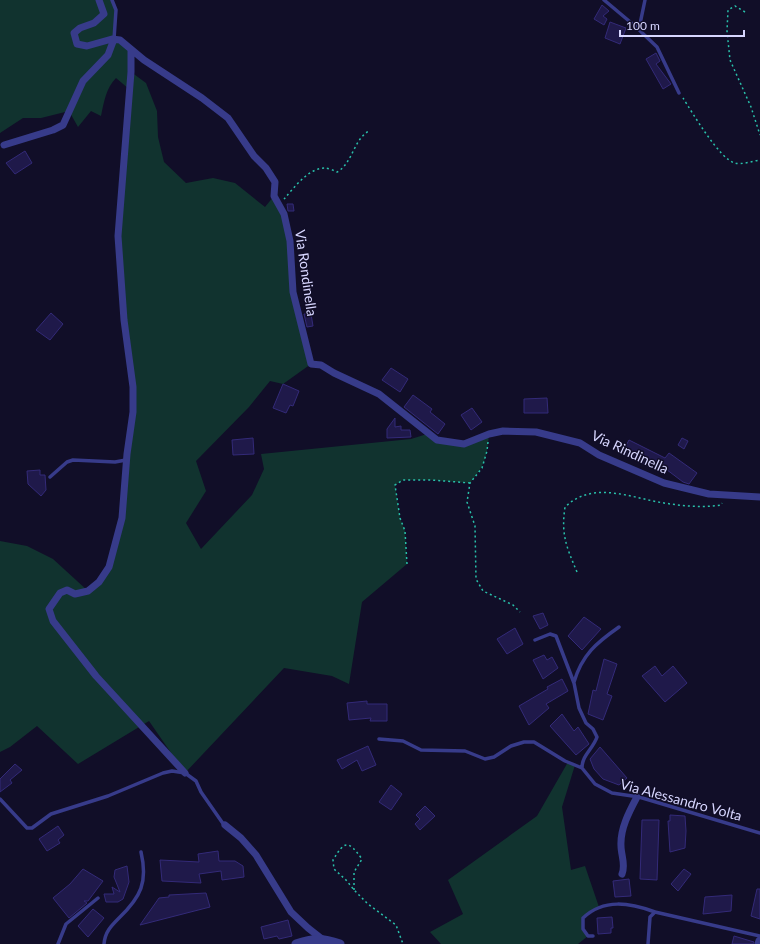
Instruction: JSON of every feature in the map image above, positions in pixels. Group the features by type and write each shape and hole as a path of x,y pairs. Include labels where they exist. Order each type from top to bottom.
{"street":[{"path":"99,0 104,14 94,23 80,28 74,33 77,44 87,46 114,39"},
{"path":"4,145 53,130 63,125 83,81 108,55 114,39"},
{"name":"Via Rondinella","path":"114,39 120,40 167,77 202,98 228,118 254,156 266,168 275,182 274,196 284,214 290,241 293,292 311,364 321,366 378,394 437,440 464,444 488,434"},
{"path":"131,50 131,72 118,236 124,320 133,387 134,412 127,460 122,518 115,550 109,567 99,582 88,591 75,594 68,590 60,593 48,609 53,621 96,676 185,773"},
{"name":"Via Rindinella","path":"488,434 503,431 536,432 566,438 580,443 600,455 664,483 682,489 723,495 760,498"},
{"path":"622,874 624,869 620,845 624,825 637,797"},
{"path":"225,825 242,838 256,855 291,912 308,928 322,938 340,944"},
{"path":"296,944 311,939 322,938"}],"lane":[{"path":"112,0 116,10 114,39"},
{"path":"604,0 657,46 680,93"},
{"path":"635,26 640,24 645,0"},
{"path":"50,477 67,462 73,460 115,462 127,460"},
{"path":"574,683 578,667 588,653 603,638 619,627"},
{"path":"378,739 403,741 421,750 437,751 454,749 465,751 485,759 494,756 512,746 524,742 534,742 565,761 582,768 582,760 595,744 597,738 593,729 586,722 579,708 574,683 556,636 550,634 534,640"},
{"name":"Via Alessandro Volta","path":"582,768 595,784 612,793 637,797 760,833"},
{"path":"0,799 27,828 32,828 51,814 108,796 163,773 172,771 185,773 196,781 219,820 225,825"},
{"path":"104,944 106,932 135,902 140,893 145,876 141,852"},
{"path":"58,944 66,924 98,898"},
{"path":"593,936 588,936 583,929 583,918 591,911 604,905 620,903 639,906 655,912 760,936"},
{"path":"648,944 650,917 655,912"}],"path":[{"path":"745,12 735,6 728,10 727,31 730,60 751,107 760,135"},
{"path":"680,93 699,123 728,160 736,163 760,160"},
{"path":"279,205 302,179 316,170 325,168 337,172 345,168 362,135 369,132"},
{"path":"488,434 487,451 482,468 470,483 467,502 475,526 476,579 483,591 513,605 520,612"},
{"path":"407,564 405,531 400,518 395,485 402,480 431,480 470,483"},
{"path":"577,572 567,548 562,527 565,506 574,498 592,493 620,493 663,503 705,508 721,505 723,495"},
{"path":"354,890 354,872 362,859 354,848 345,845 341,846 333,860 334,869 348,880 354,890 396,925 403,944"}],"green space":[{"path":"0,0 112,0 116,10 115,39 131,50 131,72 146,83 157,111 158,137 164,162 186,183 213,178 235,183 265,207 274,196 284,214 293,292 311,364 283,384 270,381 249,407 196,461 206,491 186,523 201,549 252,495 264,469 261,454 411,439 427,434 464,444 489,434 487,449 482,466 470,483 431,480 403,480 395,485 400,518 405,531 407,564 362,602 349,684 332,676 284,668 185,773 149,721 78,764 37,726 10,747 0,752 0,541 27,546 53,559 88,591 99,582 115,550 133,412 118,236 129,89 116,78 110,86 104,100 101,116 91,111 78,127 69,111 41,118 23,118 0,133"},
{"path":"568,762 575,765 562,807 571,870 585,866 599,907 583,918 583,929 588,936 578,944 441,944 430,932 463,914 448,880 537,816"}],"building":[{"path":"602,5 609,11 603,16 607,19 604,25 594,19"},
{"path":"610,22 626,28 620,44 605,38"},
{"path":"656,53 660,61 656,64 671,84 663,89 646,59"},
{"path":"25,151 32,163 15,174 6,163"},
{"path":"287,204 293,204 294,211 288,211"},
{"path":"51,313 63,324 50,340 36,330"},
{"path":"304,314 311,314 313,326 307,327"},
{"path":"391,368 408,379 400,392 382,380"},
{"path":"283,384 299,391 293,406 290,405 286,413 273,408"},
{"path":"413,395 432,409 430,412 445,424 438,434 404,407"},
{"path":"547,398 548,413 524,413 524,399"},
{"path":"472,408 482,422 471,430 461,415"},
{"path":"395,418 395,427 401,426 401,430 410,430 411,437 387,438 387,429"},
{"path":"253,438 254,454 233,455 232,440"},
{"path":"682,438 688,441 684,449 678,445"},
{"path":"629,440 665,458 669,453 697,473 689,484 683,482 654,460 650,467 622,453"},
{"path":"40,470 40,475 45,475 46,490 41,496 28,484 27,471"},
{"path":"543,613 548,625 540,629 533,616"},
{"path":"584,617 601,629 582,650 568,636"},
{"path":"515,628 523,644 507,654 497,639"},
{"path":"544,655 547,660 552,657 558,668 543,679 533,660"},
{"path":"604,659 617,664 607,694 612,696 603,720 588,714 593,690 596,691"},
{"path":"655,666 662,676 673,666 687,683 665,702 642,676"},
{"path":"562,679 568,691 546,704 549,708 529,725 519,706 548,689 547,687"},
{"path":"367,701 367,704 387,704 387,721 370,721 371,718 349,720 347,703"},
{"path":"562,714 574,731 578,727 589,744 576,755 550,726"},
{"path":"368,746 376,765 362,771 357,760 342,769 337,760"},
{"path":"600,747 627,778 619,785 603,779 594,769 590,759"},
{"path":"15,764 22,770 10,780 12,783 0,792 0,779"},
{"path":"391,785 402,794 391,810 379,802"},
{"path":"425,806 435,816 420,830 415,824 420,819 416,815"},
{"path":"670,815 685,816 686,831 685,848 670,852 668,821 670,821"},
{"path":"642,820 659,820 657,880 640,879"},
{"path":"58,826 64,835 58,840 60,843 47,851 39,839"},
{"path":"218,851 219,861 235,861 243,866 244,877 222,880 221,871 199,874 201,883 162,881 160,860 199,862 198,854"},
{"path":"127,866 129,882 123,899 118,902 106,902 104,894 114,894 112,887 120,892 114,877 115,870"},
{"path":"83,869 103,881 88,901 84,901 87,903 69,918 53,898 70,884"},
{"path":"684,869 691,874 678,891 671,884"},
{"path":"629,879 631,896 615,897 613,881"},
{"path":"757,889 760,889 760,919 751,916"},
{"path":"206,893 210,907 140,925 159,898 169,897 169,895"},
{"path":"732,895 731,911 703,914 705,897"},
{"path":"93,909 104,918 88,937 78,926"},
{"path":"612,917 613,928 611,928 611,933 598,934 597,918"},
{"path":"288,920 292,936 279,939 277,936 264,939 261,927"},
{"path":"734,936 754,942 753,944 732,944"}]}
